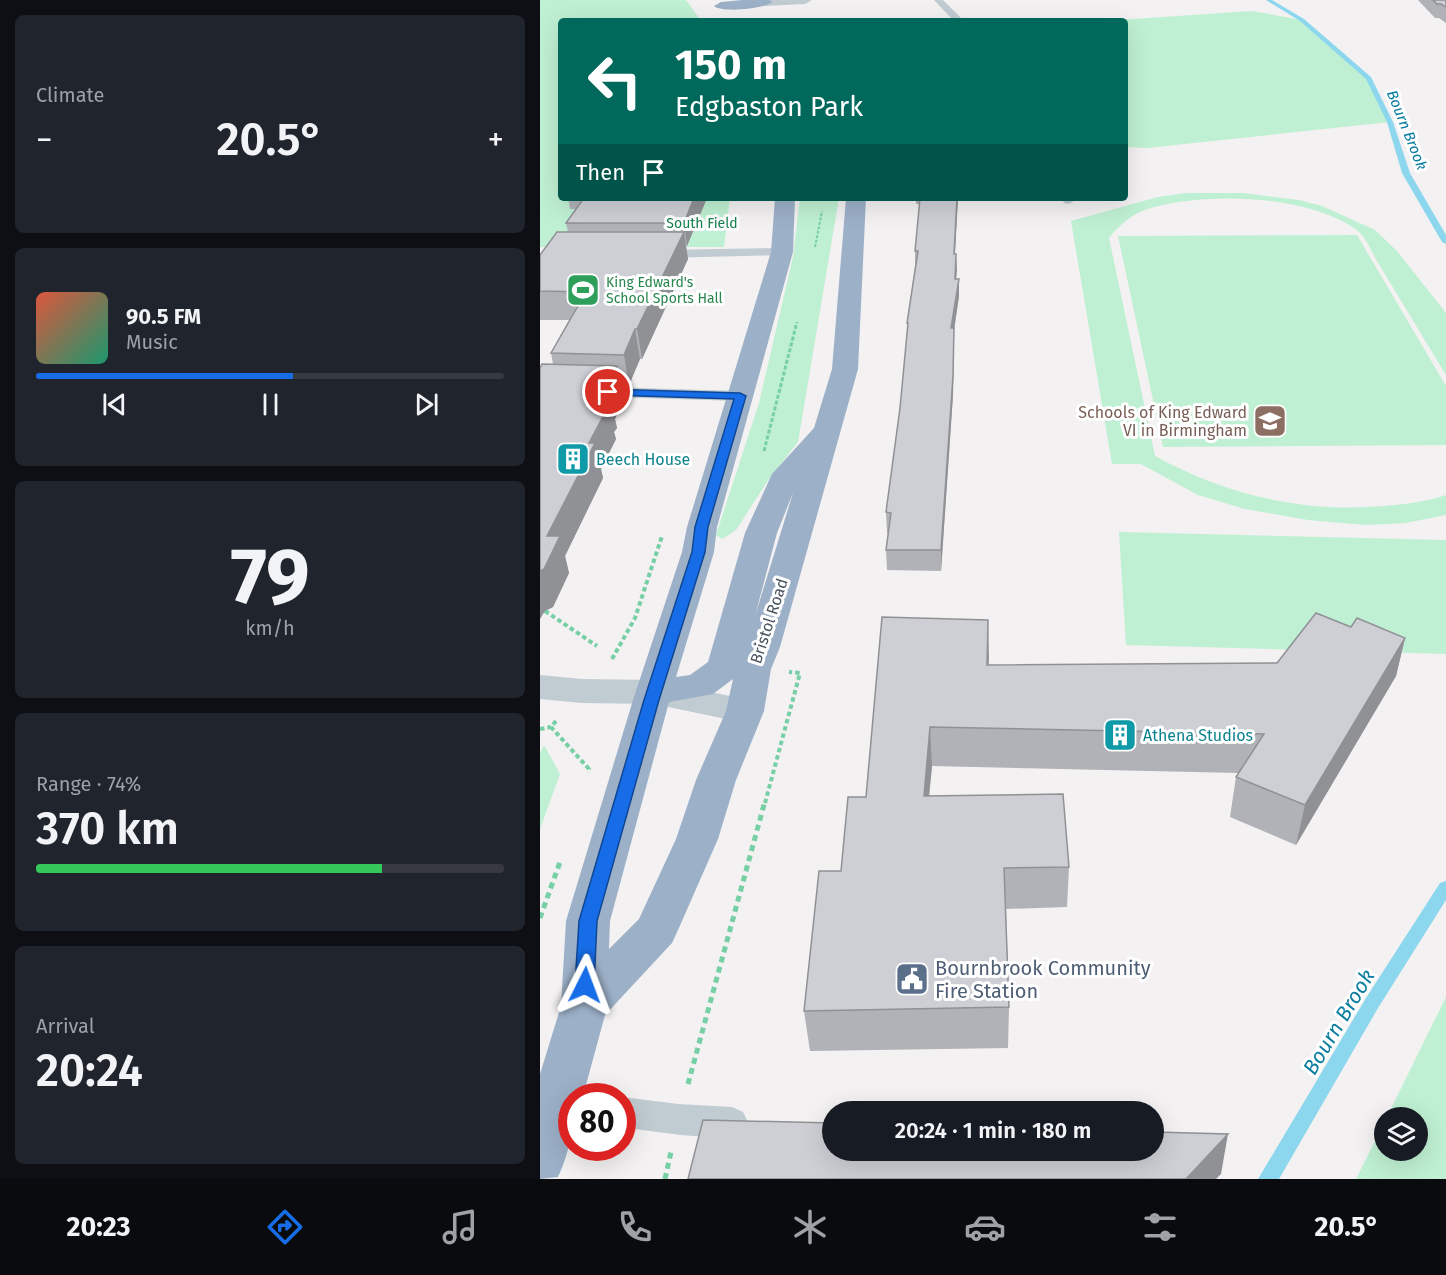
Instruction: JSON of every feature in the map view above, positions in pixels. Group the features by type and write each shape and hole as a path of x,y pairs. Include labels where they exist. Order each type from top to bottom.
{"highway":[{"path":"719,3 764,1 776,16"},
{"path":"719,3 729,18"},
{"name":"Bristol Road","path":"568,1083 584,1006 588,921 654,692 698,552 702,527 782,252 785,201"},
{"name":"Bristol Road","path":"584,1006 656,930 697,839 716,780 745,711 753,669 763,647 845,369 856,201"},
{"path":"654,692 700,686 724,668 761,533 787,474 828,427"},
{"name":"Bristol Road","path":"540,1160 558,1117"}],"street":[{"path":"764,1 805,0"},
{"path":"540,687 654,692 745,711"}],"lane":[{"path":"938,0 956,18"},
{"path":"642,254 782,252"},
{"path":"540,390 740,396"},
{"path":"636,1114 761,1124"}],"path":[{"path":"814,254 822,209"},
{"path":"762,459 800,312"},
{"path":"540,729 551,727 572,704 594,691 635,618 663,534"},
{"path":"545,610 597,646"},
{"path":"678,1119 800,673"},
{"path":"551,727 589,769 586,779"},
{"path":"540,918 563,854"},
{"path":"540,899 547,899"}],"green space":[{"name":"South Field","path":"540,0 686,0 699,18 558,18 558,201 730,201 724,247 540,247"},
{"path":"1252,11 1302,20 1369,78 1390,122 1147,148 1128,147 1128,19"},
{"path":"1187,193 1243,193 1299,200 1322,206 1375,230 1397,251 1446,313 1446,375 1364,238 1358,231 1337,219 1312,209 1254,200 1195,200 1145,210 1125,221 1109,238 1155,456 1182,470 1237,491 1295,504 1324,507 1384,506 1446,495 1446,515 1405,523 1366,525 1308,520 1245,509 1198,495 1141,464 1112,464 1071,221 1158,197"},
{"path":"800,201 838,201 798,442 769,479 736,530 722,539 716,535 759,403 793,257"},
{"path":"1357,235 1446,386 1446,445 1163,447 1118,236"},
{"path":"1119,532 1446,540 1446,654 1126,645"},
{"path":"544,745 560,774 540,829 540,753"},
{"path":"1446,997 1446,1179 1356,1179 1374,1143 1374,1161 1428,1161 1428,1107 1392,1107"}],"building":[{"path":"1433,0 1446,0 1446,7 1437,4"},
{"path":"582,201 693,201 684,223 566,223"},
{"path":"920,201 957,201 954,254 956,254 955,279 959,279 951,328 954,328 953,376 941,550 886,550 891,513 886,512 900,408 907,323 918,251 915,251"},
{"path":"557,232 684,232 624,355 551,353 586,292 540,291 540,255"},
{"path":"542,364 617,366 604,393 610,393 604,405 609,405 589,443 595,443 547,536 560,536 544,569 540,571 540,368"},
{"path":"1316,613 1351,627 1357,618 1405,638 1305,805 1236,777 1264,734 930,727 924,796 1063,794 1069,867 1004,868 1009,1007 804,1011 819,871 841,871 848,797 866,797 882,617 988,620 987,665 1277,663"},
{"path":"703,1120 822,1123 822,1161 1164,1161 1164,1132 1228,1134 1186,1179 688,1179"}],"waterway":[{"name":"Bourn Brook","path":"1268,0 1302,20 1369,78 1390,122 1406,173 1446,242"},
{"name":"Bourn Brook","path":"1268,1179 1372,1003 1446,887"}],"place":[{"name":"King Edward's School Sports Hall","path":"583,290"},
{"name":"Schools of King Edward VI in Birmingham","path":"1270,421"},
{"name":"Beech House","path":"573,459"},
{"name":"Athena Studios","path":"1120,735"},
{"name":"Bournbrook Community Fire Station","path":"912,979"}],"route":[{"path":"585,985 588,921 651,700 698,552 702,527 740,396 608,392"}]}
